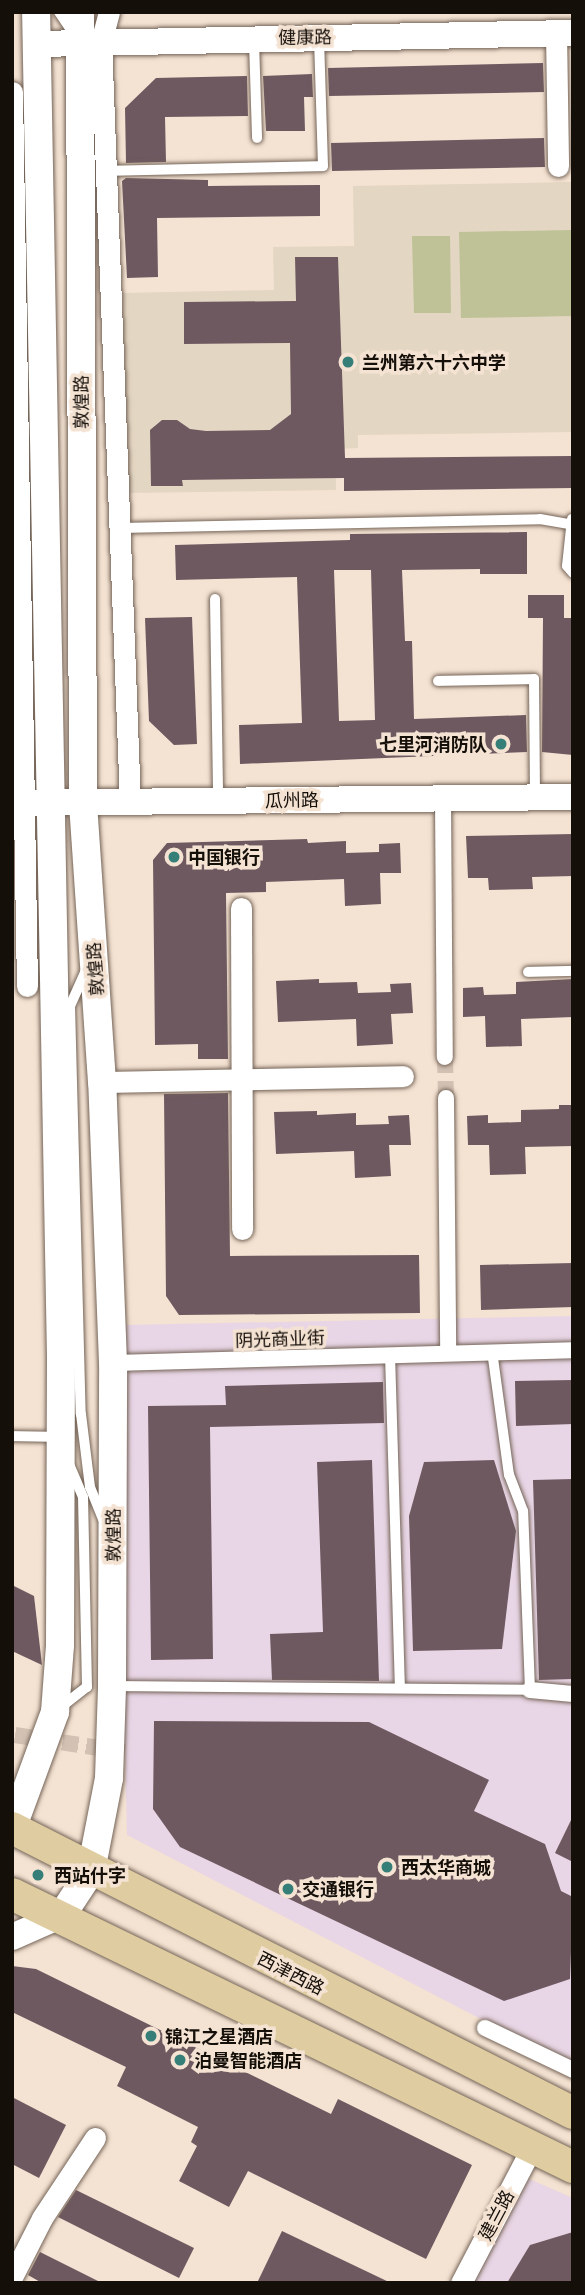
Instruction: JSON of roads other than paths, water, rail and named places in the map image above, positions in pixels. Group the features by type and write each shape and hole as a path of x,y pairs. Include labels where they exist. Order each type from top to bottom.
{"main road":[{"name":"敦煌路","path":"12,1829 55,1712 61,1440 31,985 51,805 25,439 36,12"},
{"name":"敦煌路","path":"62,1915 91,1871 109,1778 112,1686 113,1363 102,1082 83,803 90,43 80,12"},
{"name":"西津西路","path":"12,1829 572,2111"},
{"path":"12,1894 62,1915 573,2167"}],"street":[{"path":"108,12 90,43 106,171 130,802"},
{"name":"健康路","path":"37,44 564,33"},
{"path":"558,166 564,33"},
{"path":"12,92 13,231 25,439 17,803 31,985"},
{"name":"瓜州路","path":"17,803 51,805 573,797"},
{"path":"443,798 445,1057"},
{"path":"241,908 242,1229"},
{"path":"102,1082 403,1076"},
{"path":"446,1098 448,1352"},
{"name":"阴光商业街","path":"113,1363 573,1350"},
{"path":"530,1690 573,1693"},
{"path":"12,1937 62,1915"},
{"path":"485,2028 573,2070"},
{"path":"12,2277 42,2218 95,2138"},
{"name":"建兰路","path":"461,2283 532,2147"}],"lane":[{"path":"59,12 90,43"},
{"path":"106,171 323,166 319,37"},
{"path":"254,38 257,138"},
{"path":"120,528 540,519 572,522 567,566 573,573"},
{"path":"215,599 218,801"},
{"path":"438,681 534,680 535,797"},
{"path":"93,953 70,1006 81,1414 90,1487 113,1541"},
{"path":"528,972 573,971"},
{"path":"112,1686 530,1690 523,1511 509,1475 492,1351"},
{"path":"390,1354 400,1688"},
{"path":"12,1436 61,1440"}],"tunnel":[{"path":"445,1057 446,1098"},
{"path":"15,1735 125,1752"}],"place":[{"name":"兰州第六十六中学","path":"348,362"},
{"name":"七里河消防队","path":"501,744"},
{"name":"中国银行","path":"174,857"},
{"name":"西太华商城","path":"387,1867"},
{"name":"西站什字","path":"38,1875"},
{"name":"交通银行","path":"288,1889"},
{"name":"锦江之星酒店","path":"151,2036"},
{"name":"泊曼智能酒店","path":"180,2060"}]}
